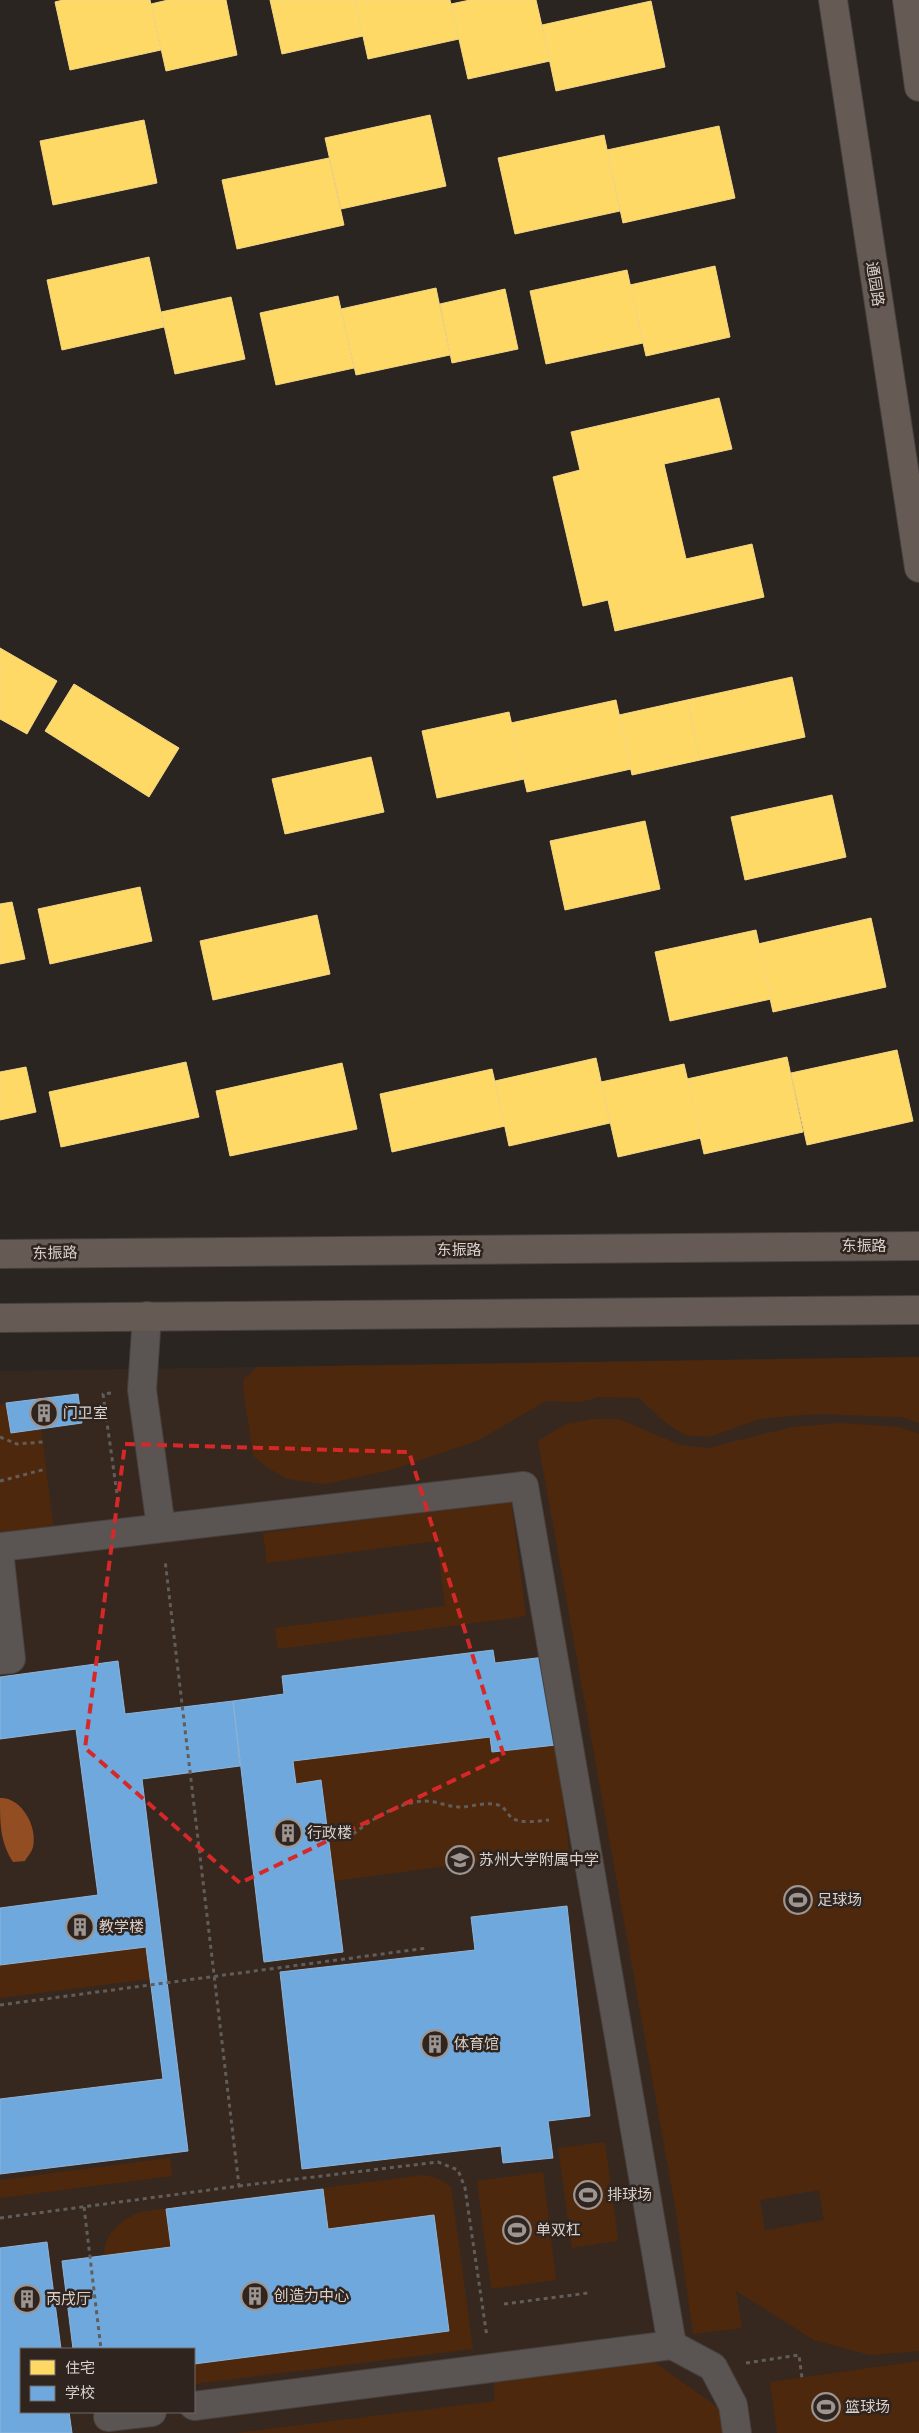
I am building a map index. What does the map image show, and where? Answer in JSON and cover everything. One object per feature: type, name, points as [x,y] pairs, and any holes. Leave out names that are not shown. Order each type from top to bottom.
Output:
[{"type":"main road","name":"通园路","points":[[833,0],[919,568]]},
{"type":"main road","points":[[908,0],[919,88]]},
{"type":"main road","name":"东振路","points":[[0,1254],[919,1246]]},
{"type":"main road","points":[[0,1318],[919,1310]]},
{"type":"lane","points":[[147,1316],[142,1390],[161,1528]]},
{"type":"lane","points":[[0,1547],[524,1486],[672,2345]]},
{"type":"lane","points":[[0,1560],[11,1658],[0,1660]]},
{"type":"lane","points":[[195,2406],[672,2345],[713,2367],[733,2405],[738,2433]]},
{"type":"lane","points":[[108,2417],[143,2413]]},
{"type":"path","points":[[0,1437],[17,1444],[43,1442]]},
{"type":"path","points":[[0,1481],[46,1469]]},
{"type":"path","points":[[161,1528],[239,2186]]},
{"type":"path","points":[[346,1839],[361,1827],[399,1807],[423,1801],[460,1807],[489,1804],[501,1806],[513,1819],[529,1821],[581,1818]]},
{"type":"path","points":[[0,2005],[427,1948]]},
{"type":"path","points":[[0,2218],[438,2162],[458,2170],[465,2188],[492,2368]]},
{"type":"path","points":[[84,2207],[101,2348]]},
{"type":"path","points":[[504,2304],[588,2293]]},
{"type":"path","points":[[713,2367],[799,2355],[802,2378]]},
{"type":"highlighted area","points":[[125,1444],[409,1452],[504,1756],[240,1883],[85,1748]]},
{"type":"shaded area","name":"苏州大学附属中学","points":[[919,1357],[919,2433],[0,2433],[0,1371]]},
{"type":"shaded area","points":[[919,1357],[919,1423],[901,1417],[814,1414],[760,1419],[709,1437],[685,1435],[666,1423],[639,1398],[598,1397],[582,1402],[546,1401],[479,1440],[391,1470],[325,1484],[287,1479],[268,1468],[253,1456],[243,1386],[244,1379],[257,1367]]},
{"type":"shaded area","points":[[6,1404],[11,1433],[41,1429],[54,1530],[0,1537],[0,1405]]},
{"type":"shaded area","points":[[595,1419],[619,1419],[680,1445],[708,1448],[792,1427],[841,1423],[900,1427],[919,1434],[919,2351],[870,2355],[814,2340],[736,2291],[742,2328],[693,2334],[675,2206],[538,1441],[566,1424]],"holes":[[[819,2190],[824,2220],[765,2230],[760,2200]]]},
{"type":"shaded area","points":[[511,1500],[526,1616],[278,1649],[275,1628],[445,1606],[437,1541],[267,1563],[263,1533]]},
{"type":"shaded area","points":[[490,1737],[492,1752],[556,1745],[569,1850],[334,1881],[322,1781],[296,1784],[293,1761]]},
{"type":"shaded area","points":[[0,1798],[8,1799],[15,1803],[27,1815],[31,1823],[34,1839],[33,1847],[25,1861],[13,1862],[5,1847],[1,1824]]},
{"type":"shaded area","points":[[146,1947],[150,1979],[0,1998],[0,1965]]},
{"type":"shaded area","name":"排球场","points":[[605,2142],[618,2241],[572,2248],[558,2148]]},
{"type":"shaded area","points":[[170,2158],[172,2176],[0,2198],[0,2180]]},
{"type":"shaded area","name":"单双杠","points":[[543,2172],[556,2280],[491,2289],[477,2181]]},
{"type":"shaded area","name":"创造力中心","points":[[423,2175],[439,2179],[451,2187],[473,2349],[195,2384],[195,2348],[116,2348],[104,2250],[112,2231],[127,2218],[140,2212]]},
{"type":"shaded area","points":[[644,2355],[726,2413],[730,2433],[236,2433],[495,2401],[493,2374]]},
{"type":"shaded area","name":"篮球场","points":[[919,2361],[919,2433],[777,2433],[770,2382]]},
{"type":"building: 住宅","points":[[63,0],[150,0],[161,50],[70,70],[55,2]]},
{"type":"building: 住宅","points":[[168,0],[226,0],[237,55],[166,71],[151,4]]},
{"type":"building: 住宅","points":[[270,0],[355,0],[363,36],[282,54]]},
{"type":"building: 住宅","points":[[355,0],[450,0],[459,39],[368,59]]},
{"type":"building: 住宅","points":[[470,0],[536,0],[550,61],[468,79],[451,4]]},
{"type":"building: 住宅","points":[[651,1],[665,67],[556,91],[542,25]]},
{"type":"building: 住宅","points":[[430,115],[446,186],[341,209],[325,138]]},
{"type":"building: 住宅","points":[[144,120],[157,183],[53,205],[40,141]]},
{"type":"building: 住宅","points":[[719,126],[735,198],[623,223],[607,150]]},
{"type":"building: 住宅","points":[[604,135],[620,211],[515,234],[498,158]]},
{"type":"building: 住宅","points":[[329,158],[344,225],[237,249],[222,180]]},
{"type":"building: 住宅","points":[[149,257],[164,327],[62,350],[47,280]]},
{"type":"building: 住宅","points":[[715,266],[730,337],[646,356],[630,285]]},
{"type":"building: 住宅","points":[[627,270],[643,343],[546,364],[530,291]]},
{"type":"building: 住宅","points":[[436,288],[450,355],[356,375],[341,309]]},
{"type":"building: 住宅","points":[[505,289],[518,349],[452,363],[440,304]]},
{"type":"building: 住宅","points":[[338,296],[354,368],[276,385],[260,313]]},
{"type":"building: 住宅","points":[[231,297],[245,359],[175,374],[161,312]]},
{"type":"building: 住宅","points":[[719,398],[732,449],[664,464],[686,559],[752,544],[764,597],[615,631],[608,600],[583,606],[553,477],[580,470],[571,432]]},
{"type":"building: 住宅","points":[[0,648],[57,681],[27,734],[0,719]]},
{"type":"building: 住宅","points":[[792,677],[805,737],[700,760],[687,700]]},
{"type":"building: 住宅","points":[[74,684],[179,748],[149,797],[45,731]]},
{"type":"building: 住宅","points":[[616,700],[631,769],[527,792],[511,723]]},
{"type":"building: 住宅","points":[[687,700],[700,760],[632,775],[619,715]]},
{"type":"building: 住宅","points":[[509,712],[524,779],[437,798],[422,731]]},
{"type":"building: 住宅","points":[[371,757],[384,812],[285,834],[272,779]]},
{"type":"building: 住宅","points":[[832,795],[846,857],[745,880],[731,817]]},
{"type":"building: 住宅","points":[[645,821],[660,889],[565,910],[550,841]]},
{"type":"building: 住宅","points":[[140,887],[152,941],[50,964],[38,909]]},
{"type":"building: 住宅","points":[[12,902],[25,959],[0,964],[0,904]]},
{"type":"building: 住宅","points":[[317,915],[330,974],[213,1000],[200,941]]},
{"type":"building: 住宅","points":[[871,918],[886,987],[773,1012],[758,944]]},
{"type":"building: 住宅","points":[[756,930],[771,999],[670,1021],[655,952]]},
{"type":"building: 住宅","points":[[897,1050],[913,1121],[807,1145],[791,1073]]},
{"type":"building: 住宅","points":[[787,1057],[803,1132],[704,1154],[687,1079]]},
{"type":"building: 住宅","points":[[596,1058],[610,1123],[509,1146],[495,1081]]},
{"type":"building: 住宅","points":[[186,1062],[199,1117],[61,1147],[49,1092]]},
{"type":"building: 住宅","points":[[342,1063],[357,1129],[230,1156],[216,1091]]},
{"type":"building: 住宅","points":[[684,1064],[701,1138],[618,1157],[601,1082]]},
{"type":"building: 住宅","points":[[26,1067],[36,1112],[0,1120],[0,1072]]},
{"type":"building: 住宅","points":[[492,1069],[505,1126],[392,1152],[380,1094]]},
{"type":"building: 学校","name":"门卫室","points":[[78,1394],[82,1423],[11,1433],[6,1403]]},
{"type":"building: 学校","name":"行政楼","points":[[493,1650],[495,1663],[545,1657],[556,1745],[492,1752],[490,1737],[293,1761],[296,1784],[321,1780],[343,1952],[264,1962],[233,1701],[284,1694],[282,1676]]},
{"type":"building: 学校","name":"教学楼","points":[[118,1661],[125,1714],[233,1701],[240,1766],[142,1779],[188,2151],[0,2174],[0,2099],[163,2079],[146,1947],[0,1965],[0,1908],[98,1895],[76,1729],[0,1739],[0,1677]]},
{"type":"building: 学校","name":"体育馆","points":[[567,1906],[590,2116],[548,2121],[553,2158],[503,2163],[501,2146],[302,2169],[280,1972],[475,1950],[471,1917]]},
{"type":"building: 学校","name":"创造力中心","points":[[323,2189],[328,2229],[434,2215],[449,2331],[195,2364],[195,2348],[73,2348],[62,2261],[171,2247],[166,2209]]},
{"type":"building: 学校","name":"丙戌厅","points":[[47,2242],[61,2348],[20,2348],[20,2413],[69,2413],[72,2433],[0,2433],[0,2248]]},
{"type":"place","name":"门卫室","points":[[44,1413]]},
{"type":"place","name":"行政楼","points":[[288,1833]]},
{"type":"place","name":"苏州大学附属中学","points":[[460,1860]]},
{"type":"place","name":"足球场","points":[[798,1900]]},
{"type":"place","name":"教学楼","points":[[80,1927]]},
{"type":"place","name":"体育馆","points":[[435,2044]]},
{"type":"place","name":"排球场","points":[[588,2195]]},
{"type":"place","name":"单双杠","points":[[517,2230]]},
{"type":"place","name":"创造力中心","points":[[255,2296]]},
{"type":"place","name":"丙戌厅","points":[[27,2299]]},
{"type":"place","name":"篮球场","points":[[826,2407]]}]
